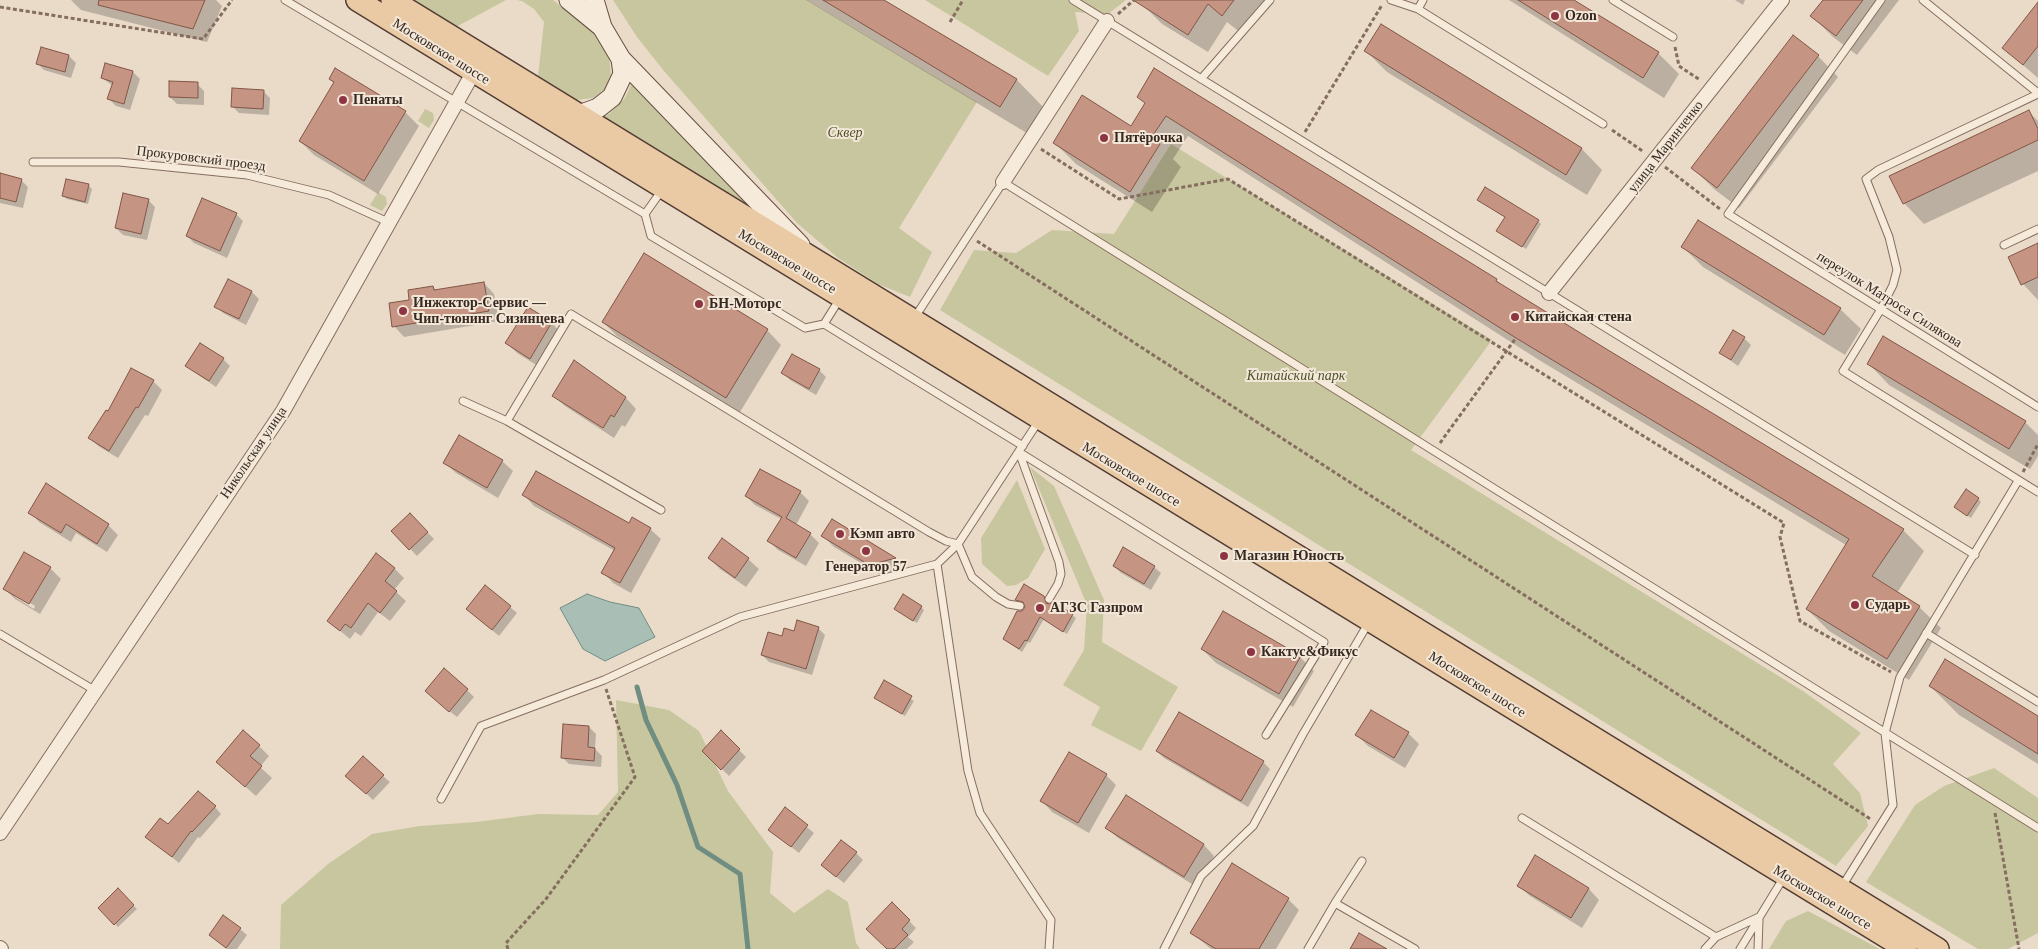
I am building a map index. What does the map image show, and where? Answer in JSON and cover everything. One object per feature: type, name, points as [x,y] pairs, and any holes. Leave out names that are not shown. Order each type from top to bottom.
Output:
[{"type":"main road","name":"Московское шоссе","points":[[357,0],[395,24],[478,64],[578,116],[809,255],[909,327],[1790,868]]},
{"type":"main road","name":"Московское шоссе","points":[[393,0],[554,122],[842,295],[909,327]]},
{"type":"main road","points":[[393,0],[395,24]]},
{"type":"main road","points":[[569,0],[602,27]]},
{"type":"main road","points":[[594,0],[602,27],[621,59],[809,255]]},
{"type":"main road","points":[[554,122],[578,116],[598,108],[612,97],[623,74],[621,59]]},
{"type":"main road","name":"Московское шоссе","points":[[1045,411],[1371,620],[1837,896],[1938,949]]},
{"type":"main road","name":"Московское шоссе","points":[[1837,896],[1906,949]]},
{"type":"street","name":"улица Маринченко","points":[[1549,294],[1782,0]]},
{"type":"street","points":[[1003,182],[1107,21]]},
{"type":"street","name":"Никольская улица","points":[[0,833],[94,690],[283,411],[478,64]]},
{"type":"lane","points":[[285,0],[645,214],[651,236],[805,328],[824,324],[1324,642],[1266,735]]},
{"type":"lane","points":[[1074,0],[1549,294],[1975,554]]},
{"type":"lane","points":[[1201,79],[1270,0]]},
{"type":"lane","points":[[1391,0],[1418,9],[1604,124]]},
{"type":"lane","points":[[1418,9],[1423,0]]},
{"type":"lane","points":[[1613,0],[1673,37]]},
{"type":"lane","name":"переулок Матроса Силякова","points":[[1881,0],[1728,214],[2038,408]]},
{"type":"lane","points":[[1924,0],[2038,94],[1878,170],[1866,179],[1889,237],[1897,270],[1893,285],[1881,309],[1843,371],[2038,492]]},
{"type":"lane","name":"Прокуровский проезд","points":[[33,162],[119,162],[247,175],[329,195],[388,222]]},
{"type":"lane","points":[[909,327],[1003,182],[2038,828]]},
{"type":"lane","points":[[645,214],[664,188]]},
{"type":"lane","points":[[2004,245],[2038,229]]},
{"type":"lane","points":[[824,324],[842,295]]},
{"type":"lane","points":[[507,421],[571,314],[929,532],[958,544],[972,577],[996,597],[1008,604],[1020,606]]},
{"type":"lane","points":[[463,401],[507,421],[661,510]]},
{"type":"lane","points":[[441,799],[481,726],[604,680],[740,617],[937,564],[958,544],[1045,411]]},
{"type":"lane","points":[[1021,449],[1059,562],[1061,574],[1050,599]]},
{"type":"lane","points":[[1837,896],[1893,806],[1885,733],[1900,677],[2018,480]]},
{"type":"lane","points":[[937,564],[970,779],[980,813],[1051,920],[1049,949]]},
{"type":"lane","points":[[1164,949],[1200,876],[1253,826],[1303,734],[1371,620]]},
{"type":"lane","points":[[1926,633],[2038,702]]},
{"type":"lane","points":[[0,634],[94,690]]},
{"type":"lane","points":[[1522,818],[1716,937]]},
{"type":"lane","points":[[1308,949],[1362,861]]},
{"type":"lane","points":[[1740,949],[1790,868]]},
{"type":"lane","points":[[1336,903],[1415,949]]},
{"type":"lane","points":[[1705,949],[1716,937],[1760,917]]},
{"type":"lane","points":[[1758,949],[1760,917]]},
{"type":"path","points":[[0,8],[203,39],[232,0]]},
{"type":"path","points":[[950,22],[963,0]]},
{"type":"path","points":[[1107,21],[1134,0]]},
{"type":"path","points":[[1300,139],[1385,0]]},
{"type":"path","points":[[1673,37],[1679,66],[1696,77]]},
{"type":"path","points":[[1029,141],[1119,199],[1228,179],[1784,523],[1780,537],[1800,620],[1900,677]]},
{"type":"path","points":[[968,236],[1880,826]]},
{"type":"path","points":[[1434,451],[1516,338]]},
{"type":"path","points":[[2018,480],[2038,444]]},
{"type":"path","points":[[508,949],[506,943],[546,899],[635,777],[604,680]]},
{"type":"path","points":[[1993,800],[2019,949]]},
{"type":"green space","points":[[416,0],[506,0],[456,27],[417,3]]},
{"type":"green space","points":[[516,0],[553,0],[596,34],[609,57],[611,74],[606,88],[593,98],[576,100],[538,76],[544,22],[534,9],[522,1]]},
{"type":"green space","name":"Сквер","points":[[613,0],[807,0],[977,102],[899,228],[932,252],[910,297],[878,284],[838,258],[797,223],[664,71],[637,37]]},
{"type":"green space","points":[[925,0],[1126,0],[1108,14],[1075,12],[1079,31],[1048,76]]},
{"type":"green space","points":[[632,83],[759,214],[597,118],[609,114],[625,98]]},
{"type":"green space","points":[[425,109],[433,113],[434,120],[429,128],[418,121]]},
{"type":"green space","name":"Китайский парк","points":[[1171,144],[1492,340],[1411,450],[1803,691],[1861,733],[1833,764],[1860,793],[1868,826],[1836,866],[940,310],[974,250],[1016,253],[1052,230],[1114,234]]},
{"type":"green space","points":[[378,192],[386,197],[387,204],[382,211],[370,205]]},
{"type":"green space","points":[[1030,467],[1054,486],[1104,600],[1102,642],[1178,687],[1141,751],[1091,725],[1100,707],[1063,685],[1084,650],[1087,605]]},
{"type":"green space","points":[[1017,480],[1045,549],[1028,578],[1016,585],[1007,586],[982,564],[981,538]]},
{"type":"green space","points":[[616,700],[669,710],[699,731],[728,791],[773,852],[770,893],[794,913],[828,889],[848,902],[856,943],[860,949],[280,949],[281,905],[328,864],[372,834],[420,826],[476,822],[538,814],[598,815],[618,792]]},
{"type":"green space","points":[[1994,768],[2038,798],[2038,933],[2008,949],[1978,949],[1866,882],[1915,805],[1944,786]]},
{"type":"green space","points":[[1808,911],[1880,949],[1769,949],[1786,921]]},
{"type":"shaded area","points":[[587,594],[610,602],[639,608],[655,637],[605,661],[583,649],[560,608]]},
{"type":"building","points":[[99,0],[205,0],[193,29],[98,5]]},
{"type":"building","points":[[823,0],[884,0],[1017,79],[1000,107]]},
{"type":"building","points":[[1133,0],[1234,0],[1222,16],[1208,4],[1188,35]]},
{"type":"building","points":[[1518,0],[1574,0],[1659,52],[1643,78]]},
{"type":"building","points":[[1823,0],[1863,0],[1836,36],[1810,16]]},
{"type":"building","points":[[2038,2],[2038,46],[2023,65],[2002,48]]},
{"type":"building","points":[[1381,24],[1582,148],[1566,175],[1364,51]]},
{"type":"building","points":[[1793,35],[1819,55],[1717,188],[1691,168]]},
{"type":"building","points":[[41,47],[69,55],[65,72],[36,64]]},
{"type":"building","points":[[105,63],[133,71],[124,104],[107,99],[113,82],[101,78]]},
{"type":"building","points":[[335,68],[406,111],[364,181],[299,141],[334,82],[329,79]]},
{"type":"building","name":"Китайская стена","points":[[1154,68],[1497,279],[1496,281],[1608,350],[1904,529],[1872,576],[1920,606],[1887,659],[1806,609],[1849,539],[1516,338],[1166,116],[1151,138],[1160,144],[1130,192],[1053,143],[1082,95],[1131,126],[1145,103],[1137,97]]},
{"type":"building","points":[[169,81],[198,82],[198,98],[169,97]]},
{"type":"building","points":[[232,88],[264,90],[263,109],[231,107]]},
{"type":"building","points":[[2029,110],[2038,129],[2038,140],[1903,204],[1889,176]]},
{"type":"building","points":[[0,173],[22,179],[16,202],[0,198]]},
{"type":"building","points":[[66,179],[89,184],[85,202],[62,196]]},
{"type":"building","points":[[1485,187],[1539,220],[1522,247],[1496,231],[1505,217],[1477,200]]},
{"type":"building","points":[[123,193],[149,199],[141,234],[115,228]]},
{"type":"building","points":[[202,198],[237,213],[220,251],[186,236]]},
{"type":"building","points":[[1698,220],[1841,308],[1824,335],[1681,247]]},
{"type":"building","points":[[2038,243],[2038,277],[2021,285],[2008,257]]},
{"type":"building","points":[[644,253],[768,329],[726,398],[602,322]]},
{"type":"building","points":[[228,279],[252,291],[239,319],[214,307]]},
{"type":"building","points":[[484,282],[489,311],[392,327],[389,303],[409,300],[408,290],[433,286],[434,290]]},
{"type":"building","points":[[528,307],[552,322],[530,359],[505,343]]},
{"type":"building","points":[[1733,330],[1745,337],[1731,360],[1719,353]]},
{"type":"building","points":[[1883,336],[2026,421],[2009,449],[1867,364]]},
{"type":"building","points":[[200,343],[224,358],[209,381],[185,366]]},
{"type":"building","points":[[792,354],[820,369],[809,389],[781,373]]},
{"type":"building","points":[[574,360],[626,397],[614,417],[611,415],[603,428],[552,396]]},
{"type":"building","points":[[131,368],[154,380],[109,451],[88,438],[106,410],[108,411]]},
{"type":"building","points":[[459,435],[503,460],[487,488],[443,463]]},
{"type":"building","points":[[760,469],[801,491],[786,518],[811,533],[796,558],[767,541],[782,517],[745,496]]},
{"type":"building","points":[[536,471],[629,523],[632,517],[651,528],[620,583],[601,573],[615,548],[522,495]]},
{"type":"building","points":[[46,483],[109,524],[97,544],[66,524],[61,533],[28,513]]},
{"type":"building","points":[[1966,489],[1979,498],[1967,516],[1954,507]]},
{"type":"building","points":[[410,513],[428,532],[409,550],[391,531]]},
{"type":"building","points":[[832,519],[896,558],[869,565],[821,536]]},
{"type":"building","points":[[722,538],[749,558],[735,578],[708,558]]},
{"type":"building","points":[[1123,547],[1155,566],[1144,584],[1113,566]]},
{"type":"building","points":[[24,552],[51,567],[29,604],[3,589]]},
{"type":"building","points":[[376,553],[395,568],[385,581],[397,591],[380,613],[368,603],[351,628],[345,624],[340,631],[327,621]]},
{"type":"building","points":[[1024,584],[1044,596],[1046,603],[1053,602],[1073,614],[1063,632],[1040,617],[1027,641],[1025,640],[1019,649],[1003,639],[1017,611],[1022,611],[1025,607],[1023,602],[1015,600]]},
{"type":"building","points":[[485,585],[511,606],[492,630],[466,609]]},
{"type":"building","points":[[903,594],[922,606],[913,621],[894,609]]},
{"type":"building","name":"Кактус&Фикус","points":[[1223,611],[1301,656],[1279,694],[1201,649]]},
{"type":"building","points":[[797,620],[819,627],[806,669],[761,655],[768,632],[782,636],[784,628],[794,631]]},
{"type":"building","points":[[1945,659],[2038,716],[2038,754],[1929,686]]},
{"type":"building","points":[[444,668],[468,689],[449,712],[425,691]]},
{"type":"building","points":[[884,680],[912,696],[902,714],[874,698]]},
{"type":"building","points":[[1371,710],[1409,732],[1394,758],[1355,735]]},
{"type":"building","points":[[1179,712],[1264,761],[1241,801],[1156,751]]},
{"type":"building","points":[[563,724],[589,726],[588,747],[595,748],[594,761],[561,758]]},
{"type":"building","points":[[243,730],[260,745],[250,756],[262,766],[245,787],[216,762]]},
{"type":"building","points":[[721,730],[740,749],[721,770],[702,751]]},
{"type":"building","points":[[1069,752],[1107,774],[1078,823],[1040,801]]},
{"type":"building","points":[[363,756],[384,775],[366,794],[345,776]]},
{"type":"building","points":[[198,791],[216,806],[191,831],[172,857],[145,837],[160,818],[168,824]]},
{"type":"building","points":[[1126,795],[1204,844],[1184,877],[1105,828]]},
{"type":"building","points":[[785,807],[808,825],[791,847],[768,830]]},
{"type":"building","points":[[841,840],[857,852],[836,877],[821,865]]},
{"type":"building","points":[[1535,855],[1589,888],[1571,918],[1517,886]]},
{"type":"building","points":[[1232,863],[1289,898],[1259,949],[1216,949],[1190,933]]},
{"type":"building","points":[[118,888],[134,905],[114,925],[98,908]]},
{"type":"building","points":[[892,902],[910,920],[902,929],[908,935],[894,949],[887,949],[866,929]]},
{"type":"building","points":[[223,915],[241,928],[226,948],[209,935]]},
{"type":"building","points":[[1359,933],[1387,949],[1350,949]]},
{"type":"waterway","points":[[637,687],[646,720],[677,785],[698,847],[740,874],[748,949]]},
{"type":"place","name":"Ozon","points":[[1555,16]]},
{"type":"place","name":"Пенаты","points":[[343,100]]},
{"type":"place","name":"Пятёрочка","points":[[1104,138]]},
{"type":"place","name":"БН-Моторс","points":[[699,304]]},
{"type":"place","name":"Инжектор-Сервис — Чип-тюнинг Сизинцева","points":[[403,311]]},
{"type":"place","name":"Китайская стена","points":[[1515,317]]},
{"type":"place","name":"Кэмп авто","points":[[840,534]]},
{"type":"place","name":"Генератор 57","points":[[866,551]]},
{"type":"place","name":"Магазин Юность","points":[[1224,556]]},
{"type":"place","name":"Сударь","points":[[1855,605]]},
{"type":"place","name":"АГЗС Газпром","points":[[1040,608]]},
{"type":"place","name":"Кактус&Фикус","points":[[1251,652]]}]
